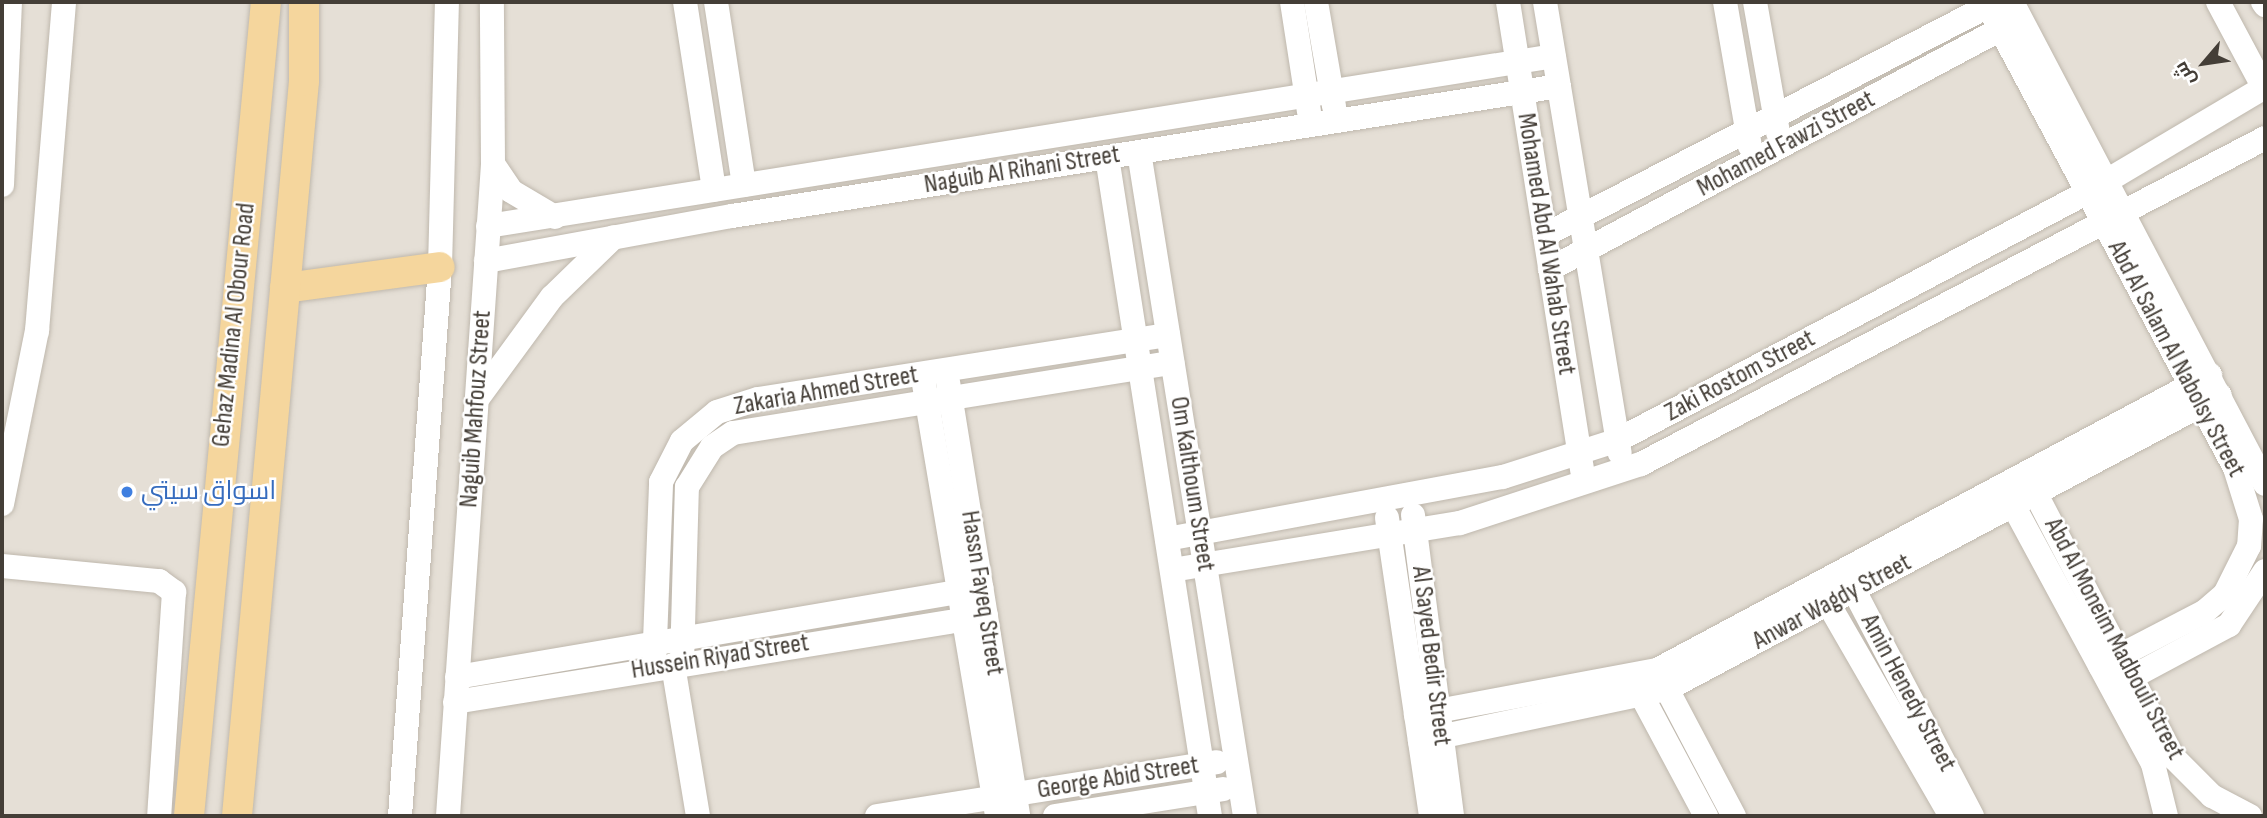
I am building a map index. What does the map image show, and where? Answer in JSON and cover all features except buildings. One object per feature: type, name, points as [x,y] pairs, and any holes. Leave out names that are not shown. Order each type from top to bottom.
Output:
[{"type":"main road","name":"Gehaz Madina Al Obour Road","points":[[189,816],[230,348],[266,2]]},
{"type":"main road","name":"Gehaz Madina Al Obour Road","points":[[237,816],[276,352],[285,288],[304,81],[304,2]]},
{"type":"main road","points":[[285,288],[440,267]]},
{"type":"main road","points":[[230,348],[276,352]]},
{"type":"street","points":[[2,185],[10,2]]},
{"type":"street","points":[[3,498],[54,184],[64,2]]},
{"type":"street","name":"Naguib Mahfouz Street","points":[[400,816],[440,267],[447,2]]},
{"type":"street","name":"Naguib Mahfouz Street","points":[[448,816],[493,164],[492,2]]},
{"type":"street","points":[[685,2],[714,190]]},
{"type":"street","points":[[717,2],[744,185]]},
{"type":"street","points":[[1292,2],[1311,125]]},
{"type":"street","points":[[1316,2],[1337,121]]},
{"type":"street","name":"Mohamed Abd Al Wahab Street","points":[[1508,2],[1584,485]]},
{"type":"street","name":"Mohamed Abd Al Wahab Street","points":[[1545,2],[1623,471]]},
{"type":"street","points":[[1725,2],[1753,162]]},
{"type":"street","points":[[1755,2],[1780,147]]},
{"type":"street","points":[[2218,2],[2265,88]]},
{"type":"street","name":"Mohamed Fawzi Street","points":[[1545,235],[1775,117],[2001,10]]},
{"type":"street","name":"Mohamed Fawzi Street","points":[[1550,269],[1780,147],[2001,10]]},
{"type":"street","name":"Abd Al Salam Al Nabolsy Street","points":[[2001,10],[2206,390],[2265,484]]},
{"type":"street","name":"Naguib Al Rihani Street","points":[[488,226],[1554,56]]},
{"type":"street","name":"Naguib Al Rihani Street","points":[[486,261],[881,192],[1559,86]]},
{"type":"street","name":"Zaki Rostom Street","points":[[1167,539],[1410,495],[1579,456],[1618,440],[2097,186],[2265,88]]},
{"type":"street","name":"Zaki Rostom Street","points":[[1172,570],[1415,530],[1584,485],[1623,471],[2265,138]]},
{"type":"street","name":"Om Kalthoum Street","points":[[1139,152],[1244,816]]},
{"type":"street","name":"Om Kalthoum Street","points":[[1107,157],[1208,804]]},
{"type":"street","points":[[493,164],[511,191],[556,217]]},
{"type":"street","points":[[878,164],[881,192]]},
{"type":"street","points":[[476,401],[524,330],[614,237]]},
{"type":"street","name":"Zakaria Ahmed Street","points":[[670,665],[655,642],[658,493],[670,461],[698,425],[739,403],[1168,335]]},
{"type":"street","name":"Zakaria Ahmed Street","points":[[670,665],[682,637],[683,511],[697,465],[712,447],[755,425],[1172,363]]},
{"type":"street","name":"Hassn Fayeq Street","points":[[934,371],[1006,806]]},
{"type":"street","name":"Abd Al Salam Al Nabolsy Street","points":[[2110,661],[2204,612],[2225,594],[2249,546],[2246,493],[2206,390]]},
{"type":"street","name":"Anwar Wagdy Street","points":[[1431,739],[1638,689],[1662,679],[2206,390]]},
{"type":"street","name":"Abd Al Moneim Madbouli Street","points":[[2030,484],[2110,661]]},
{"type":"street","name":"Al Sayed Bedir Street","points":[[1410,495],[1415,530],[1427,713]]},
{"type":"street","name":"Abd Al Moneim Madbouli Street","points":[[2008,495],[2122,683],[2191,778],[2250,816]]},
{"type":"street","name":"Al Sayed Bedir Street","points":[[1384,500],[1431,739],[1452,816]]},
{"type":"street","points":[[2,566],[159,581],[174,592],[159,816]]},
{"type":"street","points":[[2122,683],[2229,625],[2265,571]]},
{"type":"street","name":"Amin Henedy Street","points":[[1849,580],[1972,816]]},
{"type":"street","name":"Hussein Riyad Street","points":[[457,677],[970,590]]},
{"type":"street","name":"Amin Henedy Street","points":[[1823,594],[1951,816]]},
{"type":"street","name":"Hussein Riyad Street","points":[[455,702],[975,617]]},
{"type":"street","points":[[670,665],[698,816]]},
{"type":"street","points":[[1662,679],[1734,816]]},
{"type":"street","name":"Abd Al Moneim Madbouli Street","points":[[2122,683],[2153,764],[2166,816]]},
{"type":"street","points":[[1638,689],[1706,816]]},
{"type":"street","name":"Anwar Wagdy Street","points":[[1427,713],[1638,689]]},
{"type":"street","name":"Al Sayed Bedir Street","points":[[1431,739],[1431,816]]},
{"type":"street","name":"George Abid Street","points":[[877,816],[1006,806],[1236,760]]},
{"type":"street","name":"George Abid Street","points":[[1055,816],[1208,804],[1240,786]]},
{"type":"shaded area","points":[[2,2],[2265,2],[2265,816],[2,816]]},
{"type":"place","name":"اسواق سيتي","points":[[127,492]]}]
